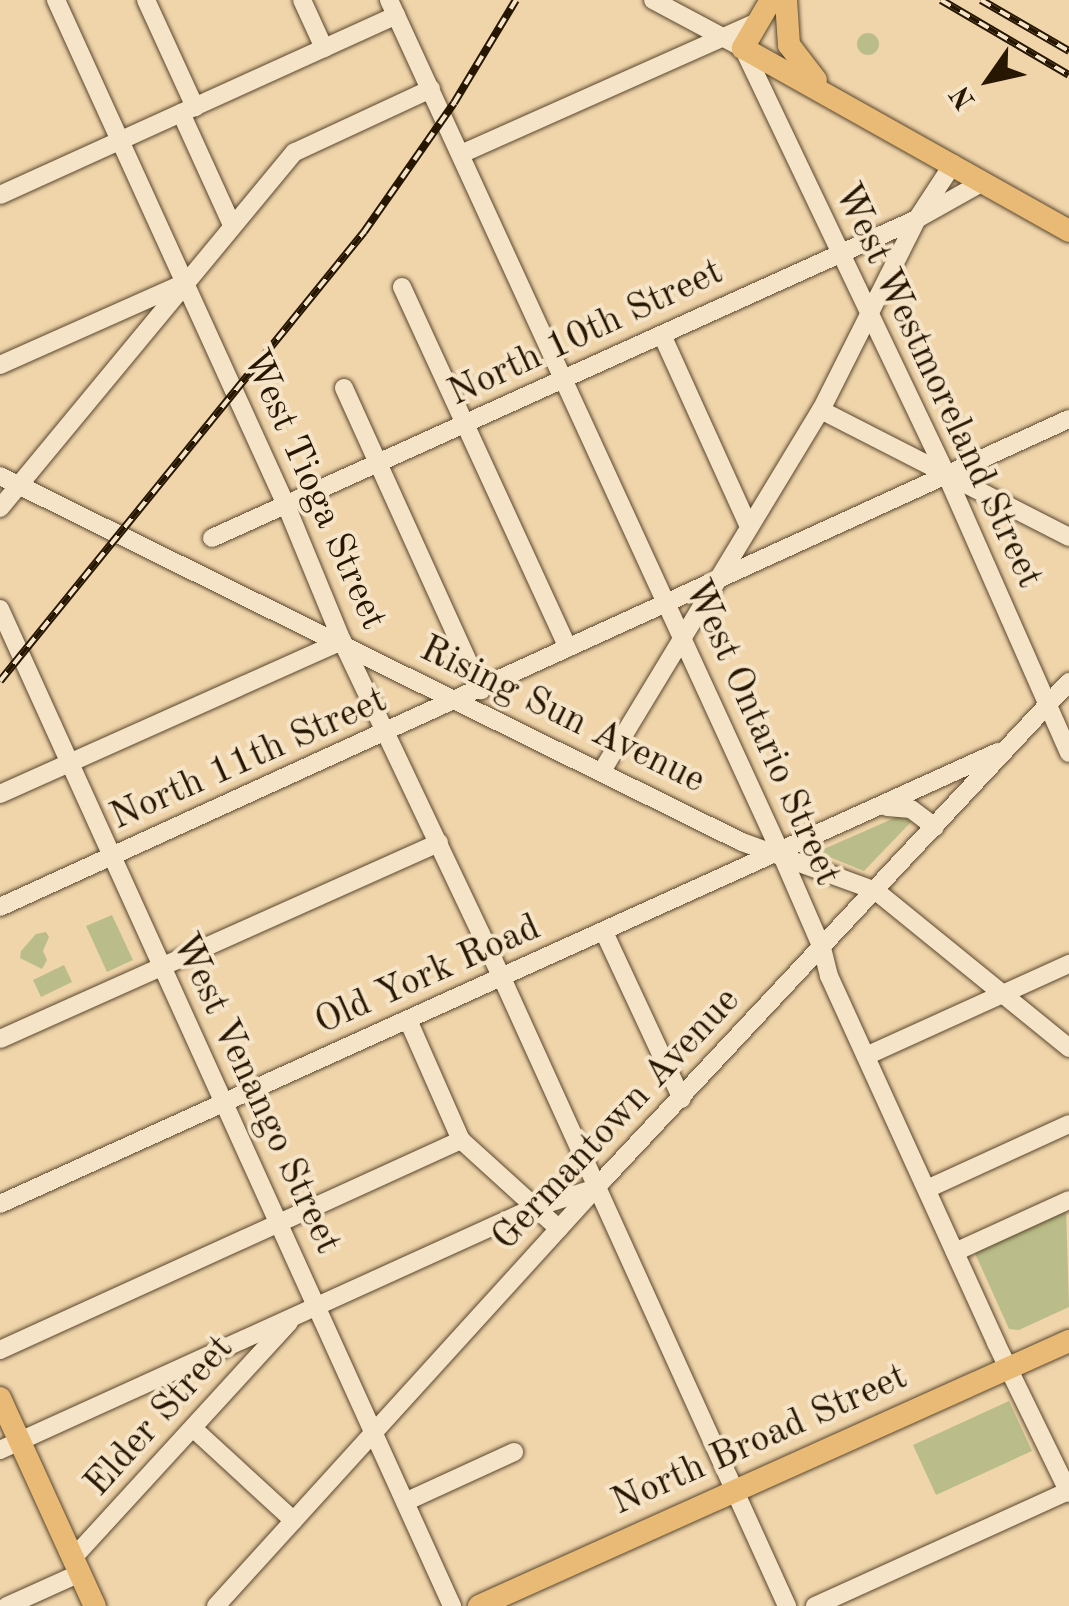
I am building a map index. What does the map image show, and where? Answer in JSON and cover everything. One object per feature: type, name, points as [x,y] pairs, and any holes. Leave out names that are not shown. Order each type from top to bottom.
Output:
[{"type":"main road","points":[[771,0],[743,48],[1069,231]]},
{"type":"main road","points":[[786,0],[789,45],[834,96]]},
{"type":"main road","name":"North Broad Street","points":[[479,1606],[1069,1341]]},
{"type":"main road","points":[[0,1398],[10,1446],[94,1606]]},
{"type":"street","name":"West Tioga Street","points":[[56,0],[286,505],[342,642],[502,978],[786,1606]]},
{"type":"street","points":[[146,0],[232,226]]},
{"type":"street","points":[[302,0],[324,48]]},
{"type":"street","points":[[653,0],[743,48]]},
{"type":"street","points":[[0,195],[324,48],[393,8]]},
{"type":"street","name":"West Ontario Street","points":[[393,8],[780,852],[822,948],[829,976],[954,1252],[1068,1492]]},
{"type":"street","points":[[461,154],[758,22]]},
{"type":"street","name":"West Westmoreland Street","points":[[743,48],[946,474],[1069,753]]},
{"type":"street","points":[[0,508],[295,152],[432,90]]},
{"type":"street","points":[[602,771],[821,410],[917,218],[952,164]]},
{"type":"street","name":"North 10th Street","points":[[212,538],[917,218],[983,182]]},
{"type":"street","points":[[0,365],[186,282]]},
{"type":"street","points":[[402,287],[568,648]]},
{"type":"street","points":[[662,334],[749,527]]},
{"type":"street","points":[[344,388],[480,690]]},
{"type":"street","points":[[821,410],[1069,537]]},
{"type":"street","name":"North 11th Street","points":[[0,907],[1069,419]]},
{"type":"street","name":"Rising Sun Avenue","points":[[0,476],[742,842],[780,852],[876,891],[1069,1048]]},
{"type":"street","name":"West Venango Street","points":[[0,609],[452,1606]]},
{"type":"street","points":[[0,794],[342,642]]},
{"type":"street","name":"Germantown Avenue","points":[[216,1606],[596,1188],[1069,682]]},
{"type":"street","name":"Old York Road","points":[[0,1204],[882,807],[1012,744]]},
{"type":"street","points":[[882,807],[911,808],[935,827]]},
{"type":"street","points":[[0,1039],[439,843]]},
{"type":"street","points":[[604,932],[682,1099]]},
{"type":"street","points":[[866,1056],[1069,964]]},
{"type":"street","points":[[408,1020],[460,1140],[559,1229]]},
{"type":"street","points":[[927,1189],[1069,1124]]},
{"type":"street","points":[[0,1350],[277,1220],[460,1140]]},
{"type":"street","points":[[10,1446],[533,1208],[596,1188]]},
{"type":"street","points":[[954,1252],[1069,1200]]},
{"type":"street","name":"Elder Street","points":[[76,1566],[293,1318]]},
{"type":"street","points":[[195,1430],[294,1521]]},
{"type":"street","points":[[405,1502],[514,1452]]},
{"type":"street","points":[[815,1606],[1068,1492]]},
{"type":"street","points":[[7,1606],[76,1566]]},
{"type":"green space","points":[[868,33],[876,36],[876,52],[868,55],[860,52],[857,44],[860,36]]},
{"type":"green space","points":[[899,816],[912,821],[864,871],[817,852]]},
{"type":"green space","points":[[112,915],[133,960],[107,972],[86,926]]},
{"type":"green space","points":[[46,932],[49,937],[43,951],[47,960],[42,969],[20,958],[21,951],[36,934]]},
{"type":"green space","points":[[64,965],[72,982],[41,997],[33,980]]},
{"type":"green space","points":[[1066,1207],[1069,1307],[1019,1330],[1009,1329],[973,1249]]},
{"type":"green space","points":[[1009,1401],[1032,1451],[936,1495],[913,1445]]},
{"type":"railway","points":[[0,681],[364,232],[454,103],[516,0]]},
{"type":"railway","points":[[941,0],[1069,75]]},
{"type":"railway","points":[[981,0],[1069,51]]}]
